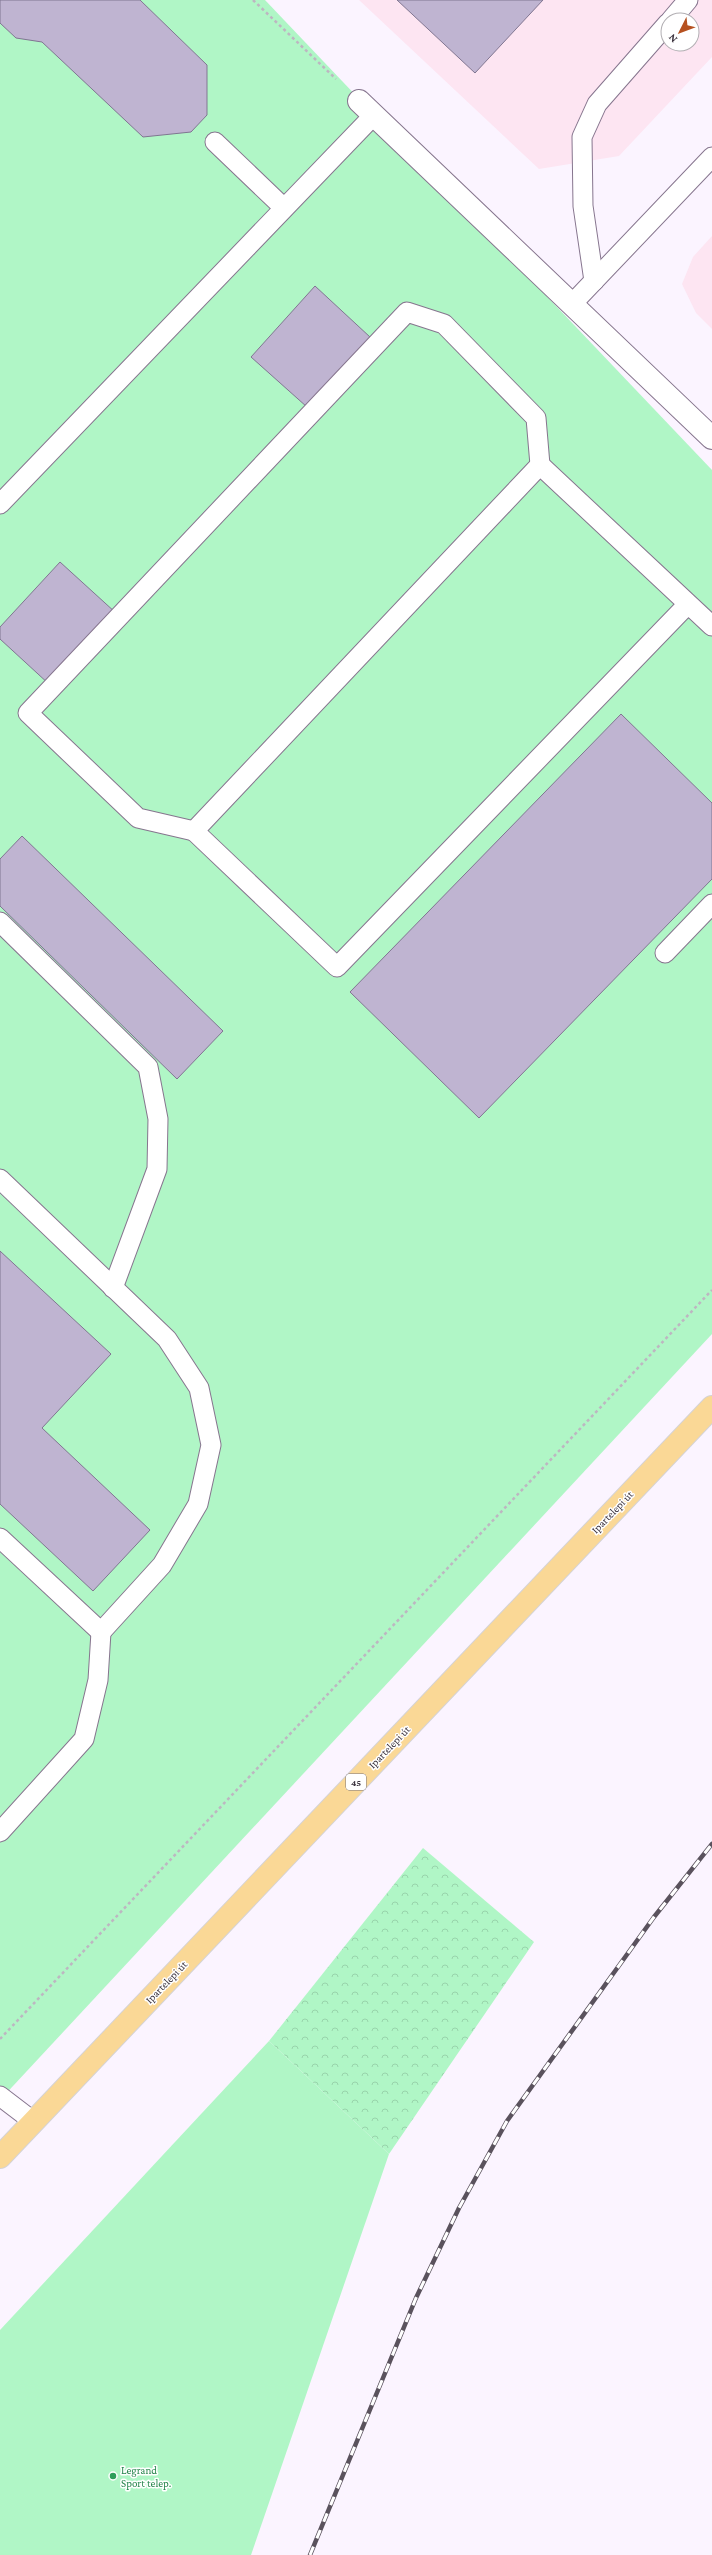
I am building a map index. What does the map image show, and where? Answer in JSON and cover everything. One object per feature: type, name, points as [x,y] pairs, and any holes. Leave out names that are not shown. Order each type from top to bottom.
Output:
[{"type":"main road","name":"Ipartelepi út","points":[[0,2157],[712,1407]]},
{"type":"street","points":[[366,108],[712,438]]},
{"type":"lane","points":[[677,12],[688,0]]},
{"type":"lane","points":[[594,281],[583,206],[582,137],[597,104],[660,32]]},
{"type":"lane","points":[[0,504],[284,208],[366,108]]},
{"type":"lane","points":[[215,142],[284,208]]},
{"type":"lane","points":[[572,304],[712,157]]},
{"type":"lane","points":[[688,604],[337,967],[194,831],[138,818],[28,713],[407,312],[444,324],[536,418],[540,465],[712,626]]},
{"type":"lane","points":[[194,831],[540,465]]},
{"type":"lane","points":[[666,953],[712,904]]},
{"type":"lane","points":[[0,922],[148,1067],[158,1119],[157,1168],[113,1288]]},
{"type":"lane","points":[[0,1179],[167,1339],[199,1388],[211,1445],[198,1504],[162,1565],[101,1632],[98,1680],[84,1739],[0,1832]]},
{"type":"lane","points":[[0,1538],[101,1632]]},
{"type":"lane","points":[[0,2096],[34,2122]]},
{"type":"path","points":[[253,0],[366,108]]},
{"type":"path","points":[[0,2039],[712,1290]]},
{"type":"shaded area","points":[[359,0],[712,0],[712,57],[619,156],[539,169]]},
{"type":"shaded area","points":[[712,236],[712,329],[696,313],[682,284],[693,257]]},
{"type":"green space","points":[[0,0],[265,0],[712,470],[712,1334],[0,2100]]},
{"type":"green space","points":[[423,1848],[534,1942],[389,2154],[269,2041]]},
{"type":"green space","points":[[269,2041],[389,2154],[251,2555],[0,2555],[0,2330]]},
{"type":"building","points":[[0,0],[140,0],[207,65],[207,115],[191,132],[143,137],[42,42],[16,38],[0,23]]},
{"type":"building","points":[[397,0],[543,0],[475,73]]},
{"type":"building","points":[[315,286],[370,337],[307,407],[251,357]]},
{"type":"building","points":[[60,562],[116,613],[50,685],[0,639],[0,627]]},
{"type":"building","points":[[621,714],[712,803],[712,879],[479,1118],[350,992]]},
{"type":"building","points":[[22,836],[223,1031],[177,1079],[0,906],[0,859]]},
{"type":"building","points":[[0,1251],[111,1354],[42,1428],[150,1530],[93,1591],[0,1504]]},
{"type":"railway","points":[[310,2555],[416,2298],[459,2208],[507,2121],[654,1917],[712,1844]]},
{"type":"place","name":"Legrand Sport telep.","points":[[113,2476]]}]
